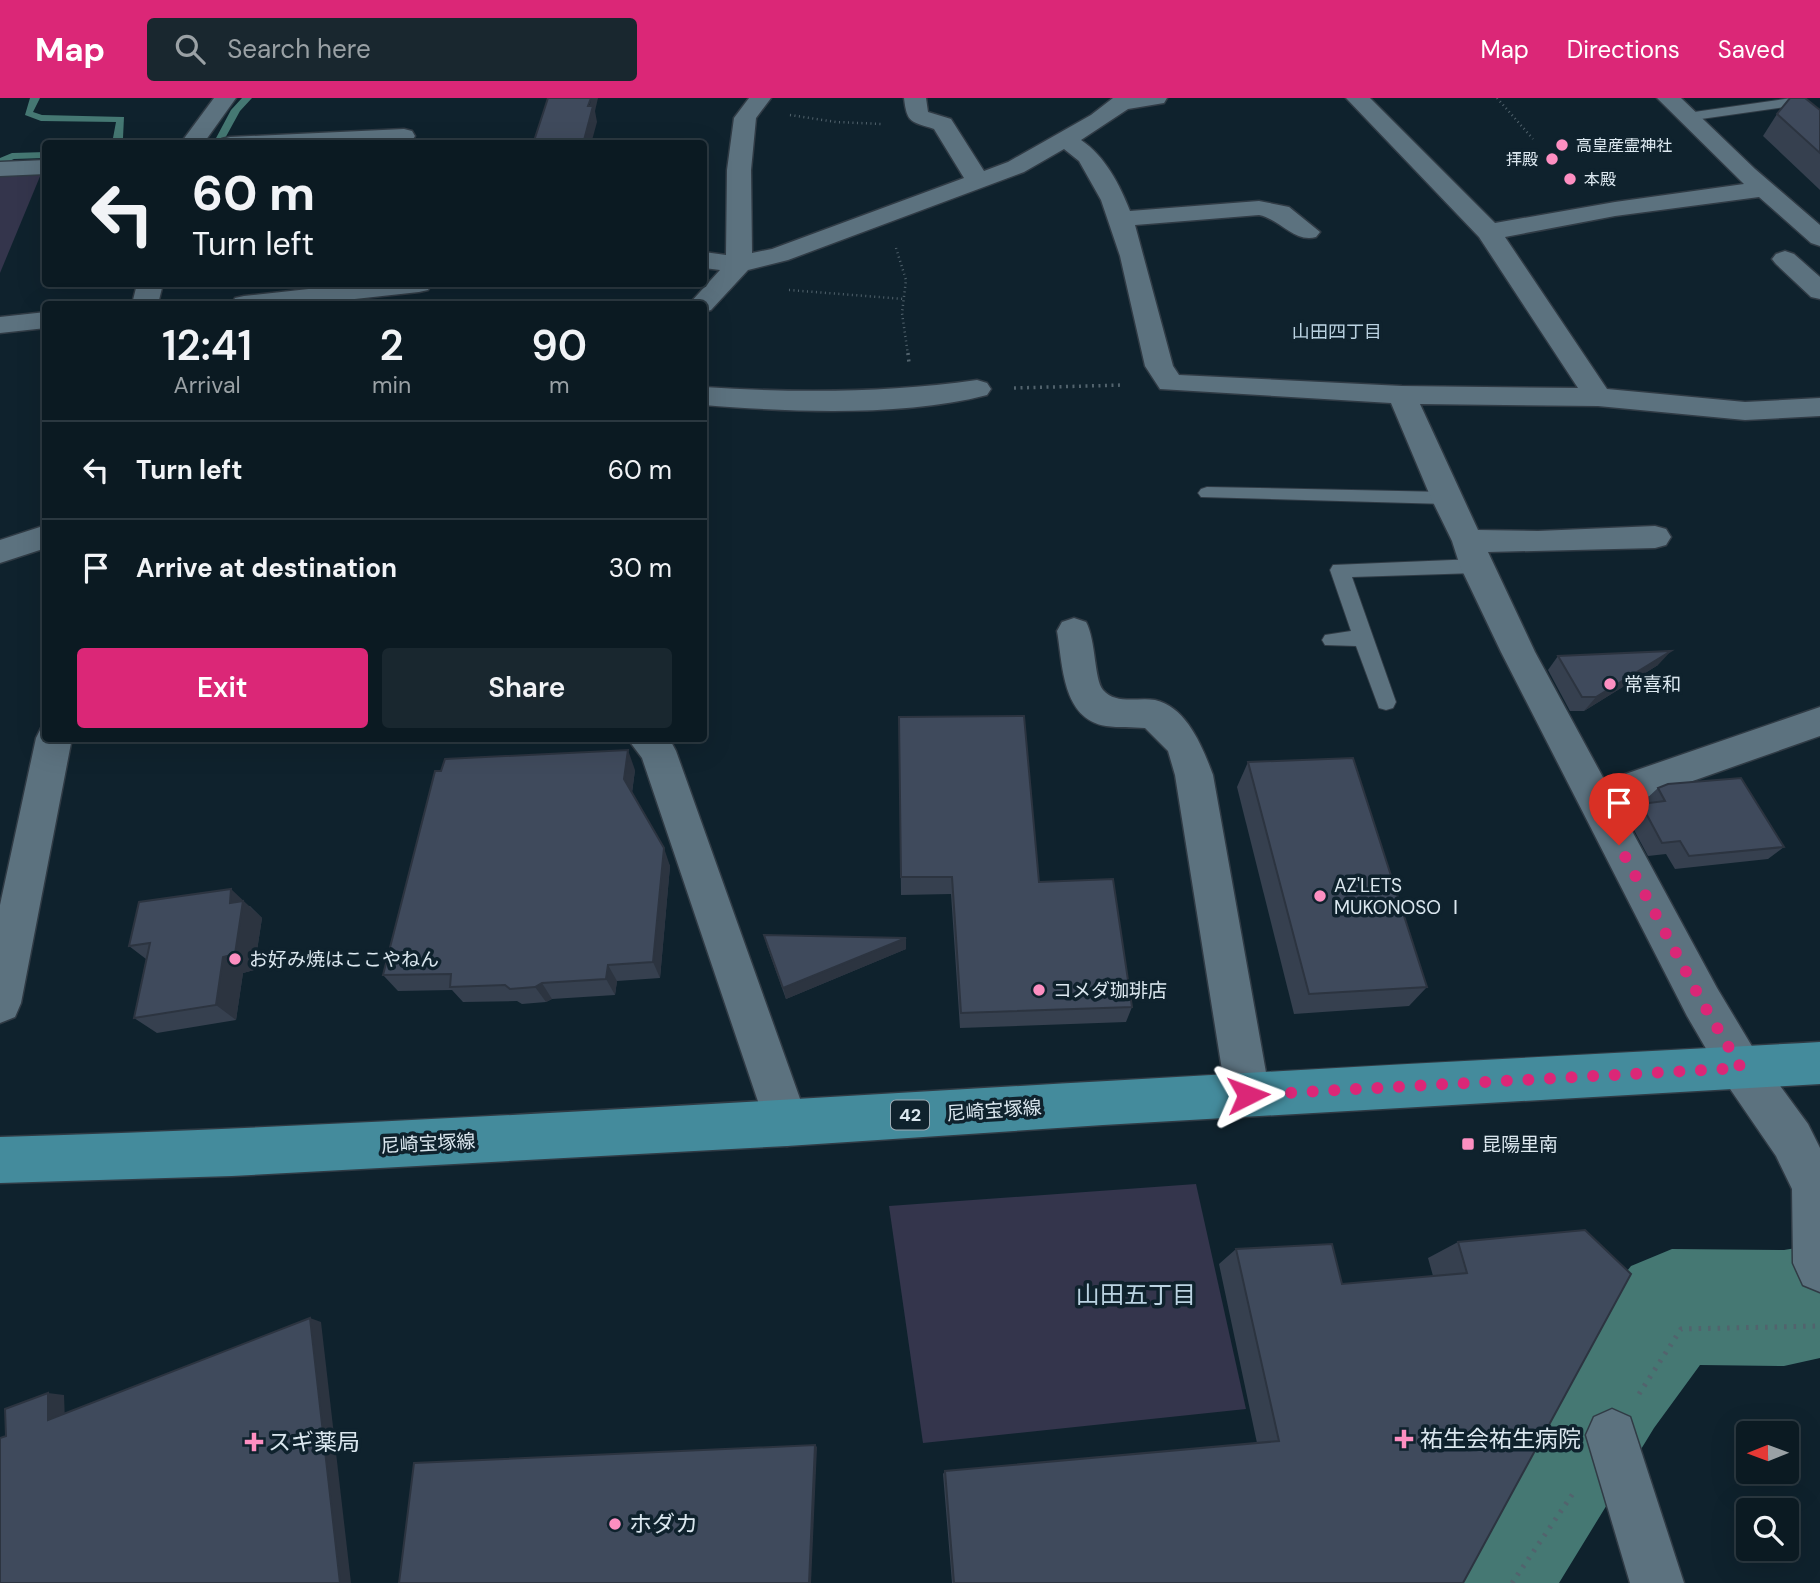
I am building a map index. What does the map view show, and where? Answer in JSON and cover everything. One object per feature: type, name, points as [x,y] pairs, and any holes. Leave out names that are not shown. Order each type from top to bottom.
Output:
[{"type":"main road","name":"尼崎宝塚線","points":[[0,1160],[232,1153],[787,1124],[1820,1063]]},
{"type":"street","points":[[194,140],[225,98]]},
{"type":"street","points":[[915,98],[917,116],[943,124],[978,181]]},
{"type":"street","points":[[707,260],[739,264],[779,255],[1016,167],[1099,120],[1121,103],[1137,98],[1156,98]]},
{"type":"street","points":[[1357,98],[1489,232],[1598,397]]},
{"type":"street","points":[[1668,98],[1763,189],[1820,238]]},
{"type":"street","points":[[705,301],[739,264],[739,170],[745,118],[755,104]]},
{"type":"street","points":[[317,140],[404,136]]},
{"type":"street","points":[[1065,139],[1086,155],[1108,187],[1122,219],[1159,366],[1170,383],[1402,395],[1598,397],[1745,411],[1820,407]]},
{"type":"street","points":[[0,169],[42,167]]},
{"type":"street","points":[[1489,232],[1615,209],[1763,189]]},
{"type":"street","points":[[1122,219],[1259,208],[1280,212],[1307,232]]},
{"type":"street","points":[[270,301],[393,287]]},
{"type":"street","points":[[0,325],[42,320]]},
{"type":"street","points":[[1402,395],[1472,554],[1595,800],[1702,1002],[1741,1068],[1792,1140],[1815,1186],[1817,1263],[1820,1268]]},
{"type":"street","points":[[707,396],[876,405],[914,398],[973,396]]},
{"type":"street","points":[[0,552],[42,537]]},
{"type":"street","points":[[1472,554],[1538,542],[1655,537]]},
{"type":"street","points":[[1074,631],[1085,695],[1105,712],[1154,714],[1184,744],[1194,775],[1248,1095]]},
{"type":"street","points":[[1595,800],[1820,721]]},
{"type":"street","points":[[0,1003],[53,742]]},
{"type":"street","points":[[649,742],[658,751],[787,1124]]},
{"type":"street","points":[[1612,1435],[1657,1583]]},
{"type":"lane","points":[[1687,117],[1799,101]]},
{"type":"lane","points":[[1207,492],[1446,499]]},
{"type":"lane","points":[[1386,702],[1363,638],[1331,570],[1472,554]]},
{"type":"lane","points":[[1332,640],[1363,638]]},
{"type":"path","points":[[1497,98],[1533,139]]},
{"type":"path","points":[[755,104],[850,123],[943,124]]},
{"type":"path","points":[[868,222],[897,250],[906,280],[902,313],[914,398]]},
{"type":"path","points":[[722,285],[904,299]]},
{"type":"path","points":[[973,396],[1170,383]]},
{"type":"shaded area","points":[[41,174],[0,273],[0,175]]},
{"type":"shaded area","points":[[1196,1184],[1246,1409],[923,1443],[889,1206]]},
{"type":"building","points":[[548,98],[591,98],[588,106],[593,106],[584,140],[534,140]]},
{"type":"building","points":[[1790,98],[1805,98],[1820,110],[1820,153],[1777,114]]},
{"type":"building","points":[[1671,651],[1596,697],[1582,697],[1558,656]]},
{"type":"building","points":[[1024,716],[1039,882],[1113,879],[1132,1007],[961,1013],[952,877],[901,877],[899,717]]},
{"type":"building","points":[[628,750],[624,779],[664,848],[653,962],[608,965],[606,979],[542,983],[535,987],[510,989],[505,985],[450,987],[451,974],[383,975],[435,771],[441,771],[445,759]]},
{"type":"building","name":"AZ'LETS MUKONOSO Ⅰ","points":[[1353,758],[1427,987],[1309,994],[1248,762]]},
{"type":"building","points":[[1741,778],[1784,847],[1689,856],[1680,841],[1662,843],[1641,804],[1665,801],[1658,788],[1668,784]]},
{"type":"building","points":[[231,889],[230,903],[243,901],[235,954],[223,957],[216,1005],[134,1018],[150,943],[129,946],[139,902]]},
{"type":"building","points":[[764,935],[906,938],[783,988]]},
{"type":"building","points":[[1585,1230],[1631,1274],[1463,1583],[954,1583],[945,1471],[1279,1441],[1236,1249],[1332,1244],[1342,1284],[1467,1273],[1458,1242]]},
{"type":"building","name":"スギ薬局","points":[[310,1318],[340,1583],[0,1583],[0,1438],[6,1436],[5,1409],[48,1393],[48,1420]]},
{"type":"building","name":"ホダカ","points":[[815,1445],[809,1583],[399,1583],[414,1463]]},
{"type":"waterway","points":[[35,98],[28,113],[41,118],[121,119],[117,140]]},
{"type":"waterway","points":[[220,140],[236,110],[247,98]]},
{"type":"waterway","points":[[0,162],[12,156],[42,155]]},
{"type":"waterway","points":[[1485,1583],[1612,1386],[1672,1307],[1784,1308],[1820,1301]]},
{"type":"place","name":"高皇産霊神社","points":[[1562,145]]},
{"type":"place","name":"拝殿","points":[[1552,159]]},
{"type":"place","name":"本殿","points":[[1570,179]]},
{"type":"place","name":"常喜和","points":[[1610,684]]},
{"type":"place","name":"AZ'LETS MUKONOSO Ⅰ","points":[[1320,896]]},
{"type":"place","name":"お好み焼はここやねん","points":[[235,959]]},
{"type":"place","name":"コメダ珈琲店","points":[[1039,990]]},
{"type":"place","name":"昆陽里南","points":[[1468,1144]]},
{"type":"place","name":"祐生会祐生病院","points":[[1404,1439]]},
{"type":"place","name":"スギ薬局","points":[[254,1442]]},
{"type":"place","name":"ホダカ","points":[[615,1524]]},
{"type":"district","name":"山田四丁目","points":[[1337,332]]},
{"type":"district","name":"山田五丁目","points":[[1136,1295]]},
{"type":"route","points":[[1248,1095],[1741,1068],[1702,1002],[1619,845]]}]
